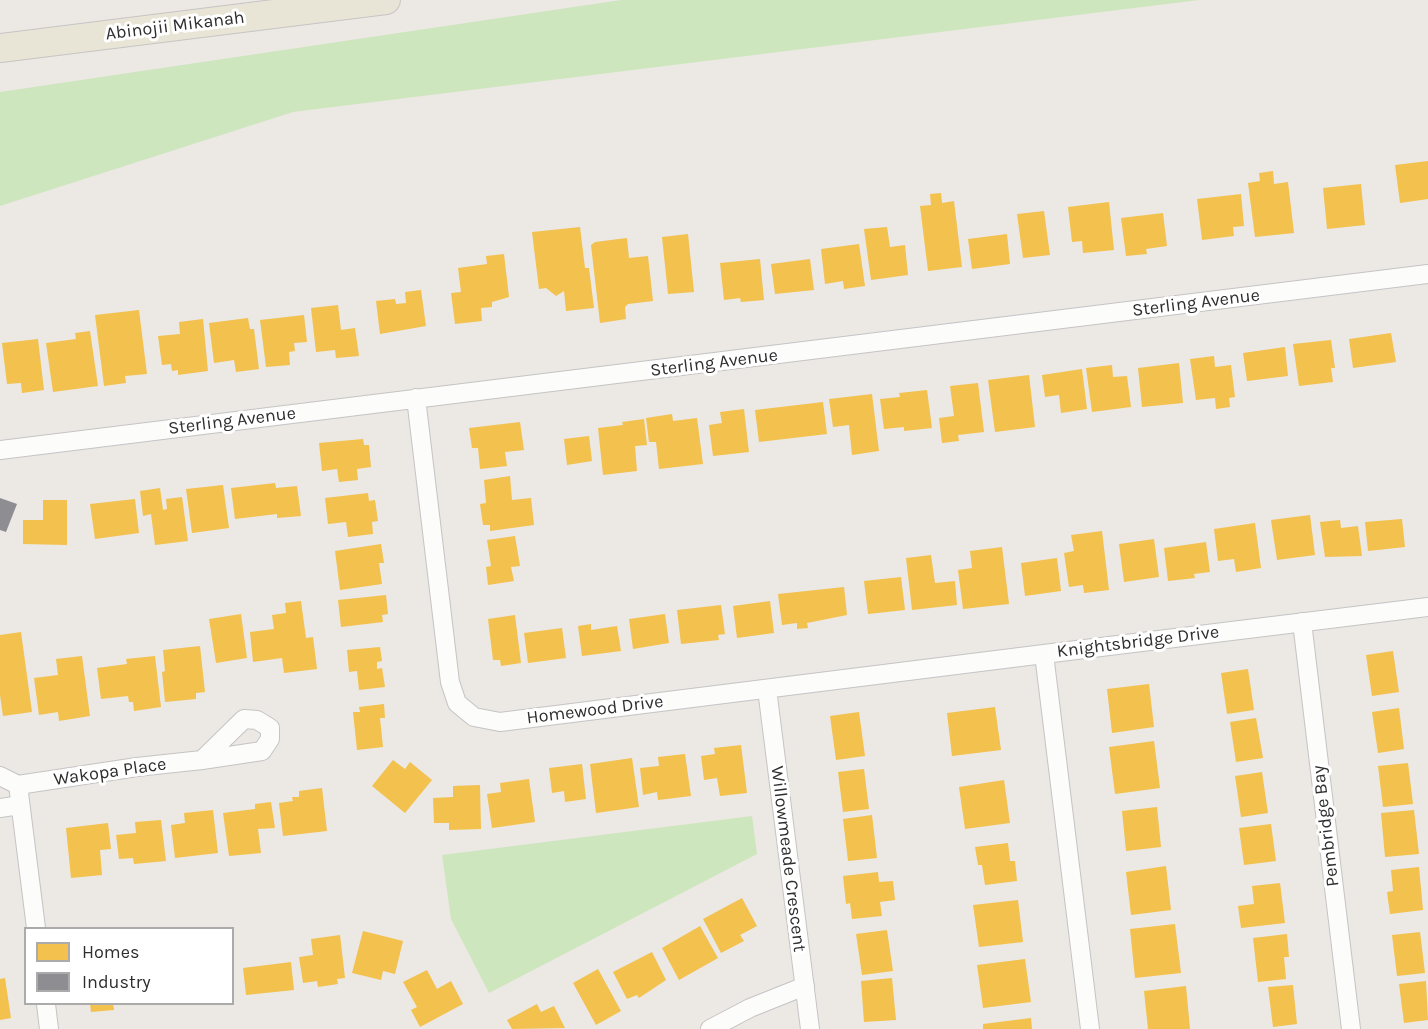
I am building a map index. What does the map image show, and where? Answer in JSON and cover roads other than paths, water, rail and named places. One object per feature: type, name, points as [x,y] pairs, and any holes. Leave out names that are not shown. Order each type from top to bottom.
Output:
[{"type":"main road","name":"Abinojii Mikanah","points":[[0,48],[386,0]]},
{"type":"street","name":"Sterling Avenue","points":[[0,450],[1428,274]]},
{"type":"street","name":"Homewood Drive","points":[[416,398],[452,693],[464,711],[486,722],[1044,654]]},
{"type":"street","name":"Knightsbridge Drive","points":[[1090,1029],[1044,654],[1428,607]]},
{"type":"street","name":"Pembridge Bay","points":[[1302,622],[1351,1029]]},
{"type":"street","name":"Willowmeade Crescent","points":[[767,689],[810,1029]]},
{"type":"street","name":"Wakopa Place","points":[[18,785],[202,760]]},
{"type":"street","points":[[0,776],[18,785],[36,927]]},
{"type":"street","points":[[0,808],[20,806]]},
{"type":"street","points":[[710,1029],[750,1008],[805,986]]},
{"type":"street","points":[[46,1005],[49,1029]]}]
